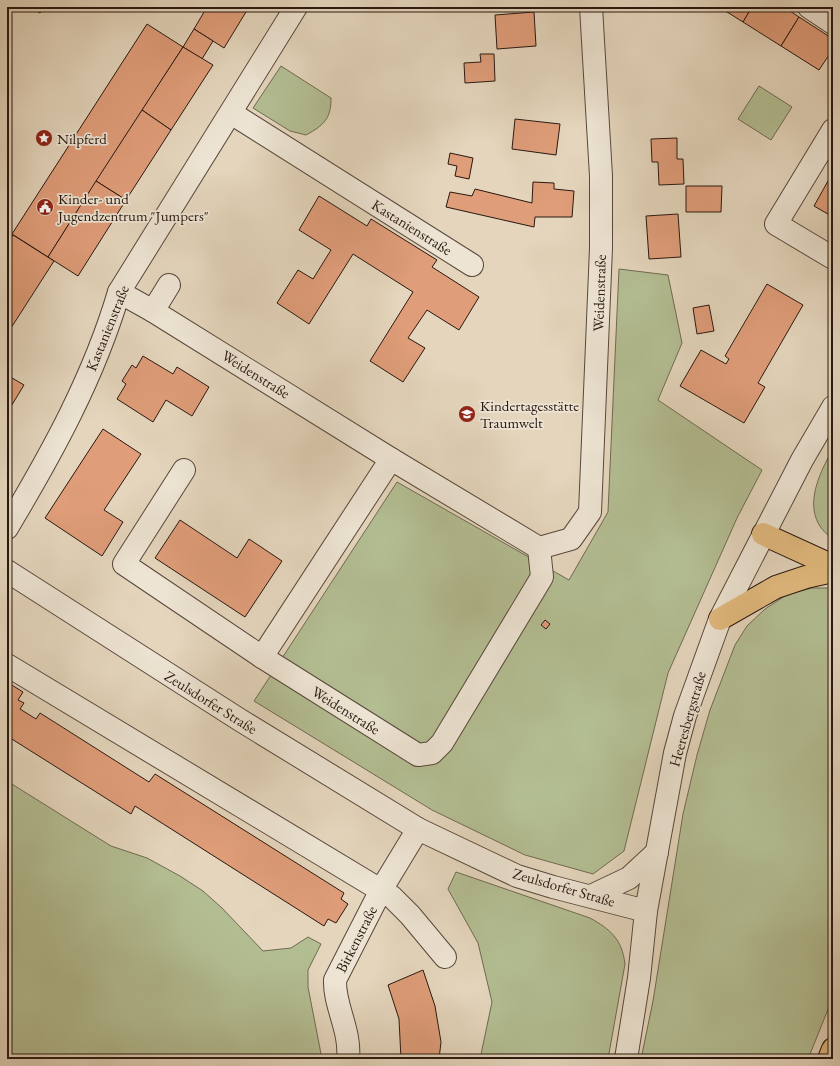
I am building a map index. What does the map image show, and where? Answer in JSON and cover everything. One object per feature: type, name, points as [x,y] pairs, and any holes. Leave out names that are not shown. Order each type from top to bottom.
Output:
[{"type":"main road","points":[[763,534],[833,566]]},
{"type":"main road","points":[[720,619],[776,587],[806,577],[833,571]]},
{"type":"main road","points":[[829,1059],[833,1049]]},
{"type":"street","name":"Kastanienstraße","points":[[7,528],[60,436],[81,394],[113,312],[119,292],[296,7]]},
{"type":"street","name":"Weidenstraße","points":[[119,292],[153,311],[391,459],[539,548],[571,540],[590,512],[602,248],[601,176],[592,7]]},
{"type":"street","points":[[808,7],[833,23]]},
{"type":"street","name":"Kastanienstraße","points":[[230,113],[472,265]]},
{"type":"street","points":[[833,130],[776,224],[833,258]]},
{"type":"street","points":[[153,311],[170,285]]},
{"type":"street","name":"Heeresbergstraße","points":[[626,1059],[639,978],[646,911],[676,746],[720,619],[802,460],[833,407]]},
{"type":"street","points":[[262,657],[391,459]]},
{"type":"street","name":"Weidenstraße","points":[[184,470],[124,564],[262,657],[418,755],[432,753],[442,743],[542,577],[539,548]]},
{"type":"street","name":"Zeulsdorfer Straße","points":[[7,571],[240,720],[418,829],[517,876],[646,911]]},
{"type":"street","points":[[7,665],[392,897],[410,915],[445,957]]},
{"type":"street","points":[[381,890],[418,829]]},
{"type":"street","points":[[591,896],[629,878],[657,852]]},
{"type":"street","name":"Birkenstraße","points":[[348,1059],[347,1033],[335,992],[335,980],[381,890]]},
{"type":"green space","points":[[281,66],[331,98],[330,111],[325,121],[318,128],[306,135],[290,131],[253,108]]},
{"type":"green space","points":[[759,86],[792,107],[771,140],[738,119]]},
{"type":"green space","points":[[619,269],[668,275],[682,343],[658,400],[762,470],[737,518],[668,673],[624,851],[593,874],[525,855],[432,810],[254,701],[397,482],[569,580],[608,512]]},
{"type":"green space","points":[[833,449],[833,539],[823,530],[816,519],[814,496],[821,472]]},
{"type":"green space","points":[[812,588],[833,588],[833,997],[808,1059],[641,1059],[653,1001],[683,814],[697,755],[710,710],[735,645],[747,626],[765,609],[788,594]]},
{"type":"green space","points":[[7,781],[111,846],[147,858],[180,876],[203,891],[222,908],[263,951],[291,948],[308,937],[321,944],[308,970],[308,987],[322,1059],[7,1059]]},
{"type":"green space","points":[[456,872],[590,918],[603,926],[614,936],[621,948],[625,964],[608,1059],[480,1059],[492,1002],[478,943],[448,889]]},
{"type":"building","points":[[31,7],[44,7],[40,13]]},
{"type":"building","points":[[207,7],[249,7],[224,48],[194,29]]},
{"type":"building","points":[[719,7],[752,7],[743,22]]},
{"type":"building","points":[[752,7],[784,7],[799,17],[781,46],[743,22]]},
{"type":"building","points":[[534,12],[536,46],[497,49],[495,15]]},
{"type":"building","points":[[799,17],[833,39],[833,49],[819,70],[781,46]]},
{"type":"building","points":[[147,24],[183,47],[48,257],[12,234]]},
{"type":"building","points":[[194,29],[213,41],[202,59],[183,47]]},
{"type":"building","points":[[183,47],[213,65],[171,130],[142,110]]},
{"type":"building","points":[[480,54],[494,54],[495,81],[465,83],[464,63],[481,62]]},
{"type":"building","points":[[142,110],[171,130],[126,200],[96,181]]},
{"type":"building","points":[[515,119],[560,124],[556,155],[512,149]]},
{"type":"building","points":[[677,138],[677,159],[683,159],[684,184],[659,185],[658,162],[652,162],[651,139]]},
{"type":"building","points":[[450,153],[473,158],[469,179],[455,176],[457,166],[448,164]]},
{"type":"building","points":[[833,172],[833,217],[814,206]]},
{"type":"building","points":[[96,181],[126,200],[78,276],[48,257]]},
{"type":"building","points":[[533,182],[554,183],[554,189],[574,191],[572,217],[535,217],[534,227],[446,207],[450,192],[472,196],[475,189],[532,203]]},
{"type":"building","points":[[686,186],[722,186],[721,212],[686,212]]},
{"type":"building","points":[[319,196],[367,226],[371,219],[437,260],[432,267],[479,297],[459,330],[427,310],[408,338],[425,348],[403,382],[370,361],[413,292],[353,254],[309,324],[277,303],[298,270],[313,279],[331,250],[299,230]]},
{"type":"building","points":[[678,214],[681,257],[649,259],[646,216]]},
{"type":"building","points":[[13,235],[54,261],[11,328],[7,326],[7,244]]},
{"type":"building","points":[[767,284],[803,305],[758,383],[765,387],[744,423],[680,386],[701,350],[726,364],[729,359],[725,356]]},
{"type":"building","points":[[709,305],[714,331],[697,334],[693,308]]},
{"type":"building","points":[[143,356],[173,374],[177,367],[209,387],[192,416],[166,400],[153,422],[117,399],[126,384],[122,381],[132,365],[136,368]]},
{"type":"building","points":[[7,375],[24,385],[7,413]]},
{"type":"building","points":[[103,429],[141,454],[104,510],[123,522],[102,556],[45,518]]},
{"type":"building","points":[[180,520],[237,558],[249,539],[282,561],[245,617],[155,558]]},
{"type":"building","points":[[545,620],[550,624],[546,629],[541,625]]},
{"type":"building","points":[[7,682],[23,692],[18,700],[24,703],[20,709],[36,719],[40,713],[149,782],[155,774],[344,893],[341,899],[348,904],[336,923],[328,919],[324,926],[135,806],[131,814],[7,736]]},
{"type":"building","points":[[423,970],[435,1006],[441,1042],[439,1059],[401,1059],[399,1019],[388,985]]},
{"type":"place","name":"Nilpferd","points":[[44,138]]},
{"type":"place","name":"Kinder- und Jugendzentrum \"Jumpers\"","points":[[45,207]]},
{"type":"place","name":"Kindertagesstätte Traumwelt","points":[[467,414]]}]
